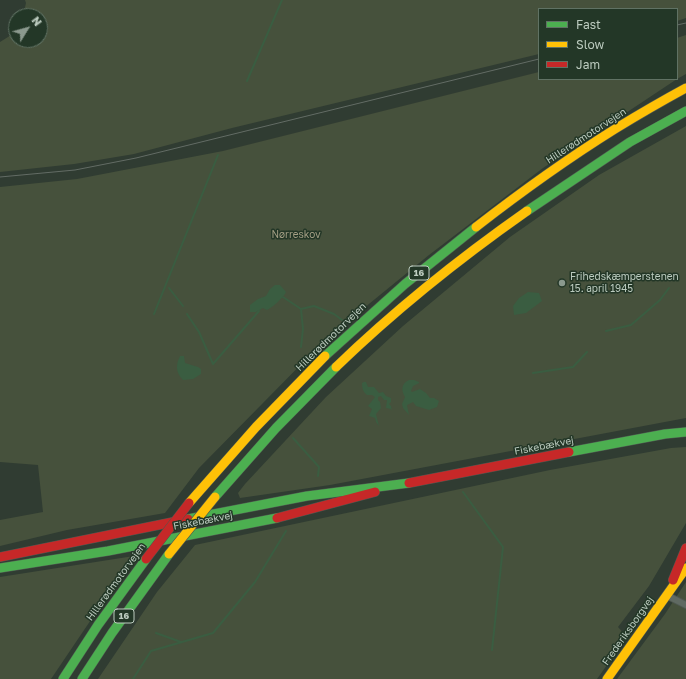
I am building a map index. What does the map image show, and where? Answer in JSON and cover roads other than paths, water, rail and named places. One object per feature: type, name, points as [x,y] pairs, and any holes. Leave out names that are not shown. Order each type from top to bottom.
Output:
[{"type":"main road","name":"Hillerødmotorvejen","points":[[63,679],[98,625],[146,558],[189,503],[262,421],[329,352],[376,308],[480,223],[548,174],[616,129],[686,88]]},
{"type":"main road","name":"16","points":[[82,679],[112,633],[169,554],[215,497],[272,432],[340,363],[431,283],[490,237],[555,191],[623,146],[686,111]]},
{"type":"main road","name":"Fiskebækvej","points":[[0,557],[276,501],[407,483],[665,434],[686,432]]},
{"type":"main road","name":"Fiskebækvej","points":[[0,568],[108,551],[285,516],[407,483]]},
{"type":"main road","name":"Frederiksborgvej","points":[[666,595],[686,548]]},
{"type":"main road","name":"Frederiksborgvej","points":[[608,679],[686,568]]},
{"type":"street","name":"Frederiksborgvej","points":[[666,595],[686,604]]},
{"type":"waterway","points":[[247,81],[282,0]]},
{"type":"waterway","points":[[154,314],[218,155]]},
{"type":"waterway","points":[[169,288],[183,306]]},
{"type":"waterway","points":[[606,331],[631,325],[660,300],[669,288]]},
{"type":"waterway","points":[[283,297],[301,309],[303,329],[301,347]]},
{"type":"waterway","points":[[301,309],[314,306],[334,314],[342,320]]},
{"type":"waterway","points":[[187,314],[199,332],[213,364],[259,311]]},
{"type":"waterway","points":[[533,373],[573,367],[587,352]]},
{"type":"waterway","points":[[293,438],[319,467],[318,476]]},
{"type":"waterway","points":[[463,492],[503,547],[492,650]]},
{"type":"waterway","points":[[133,679],[151,651],[213,633],[255,582],[286,531]]},
{"type":"waterway","points":[[156,633],[181,642]]},
{"type":"tram line","points":[[678,25],[686,23]]},
{"type":"tram line","points":[[0,177],[75,170],[136,158],[538,59]]},
{"type":"place","name":"Frihedskæmperstenen 15. april 1945","points":[[562,283]]},
{"type":"park label","name":"Nørreskov","points":[[296,235]]}]
